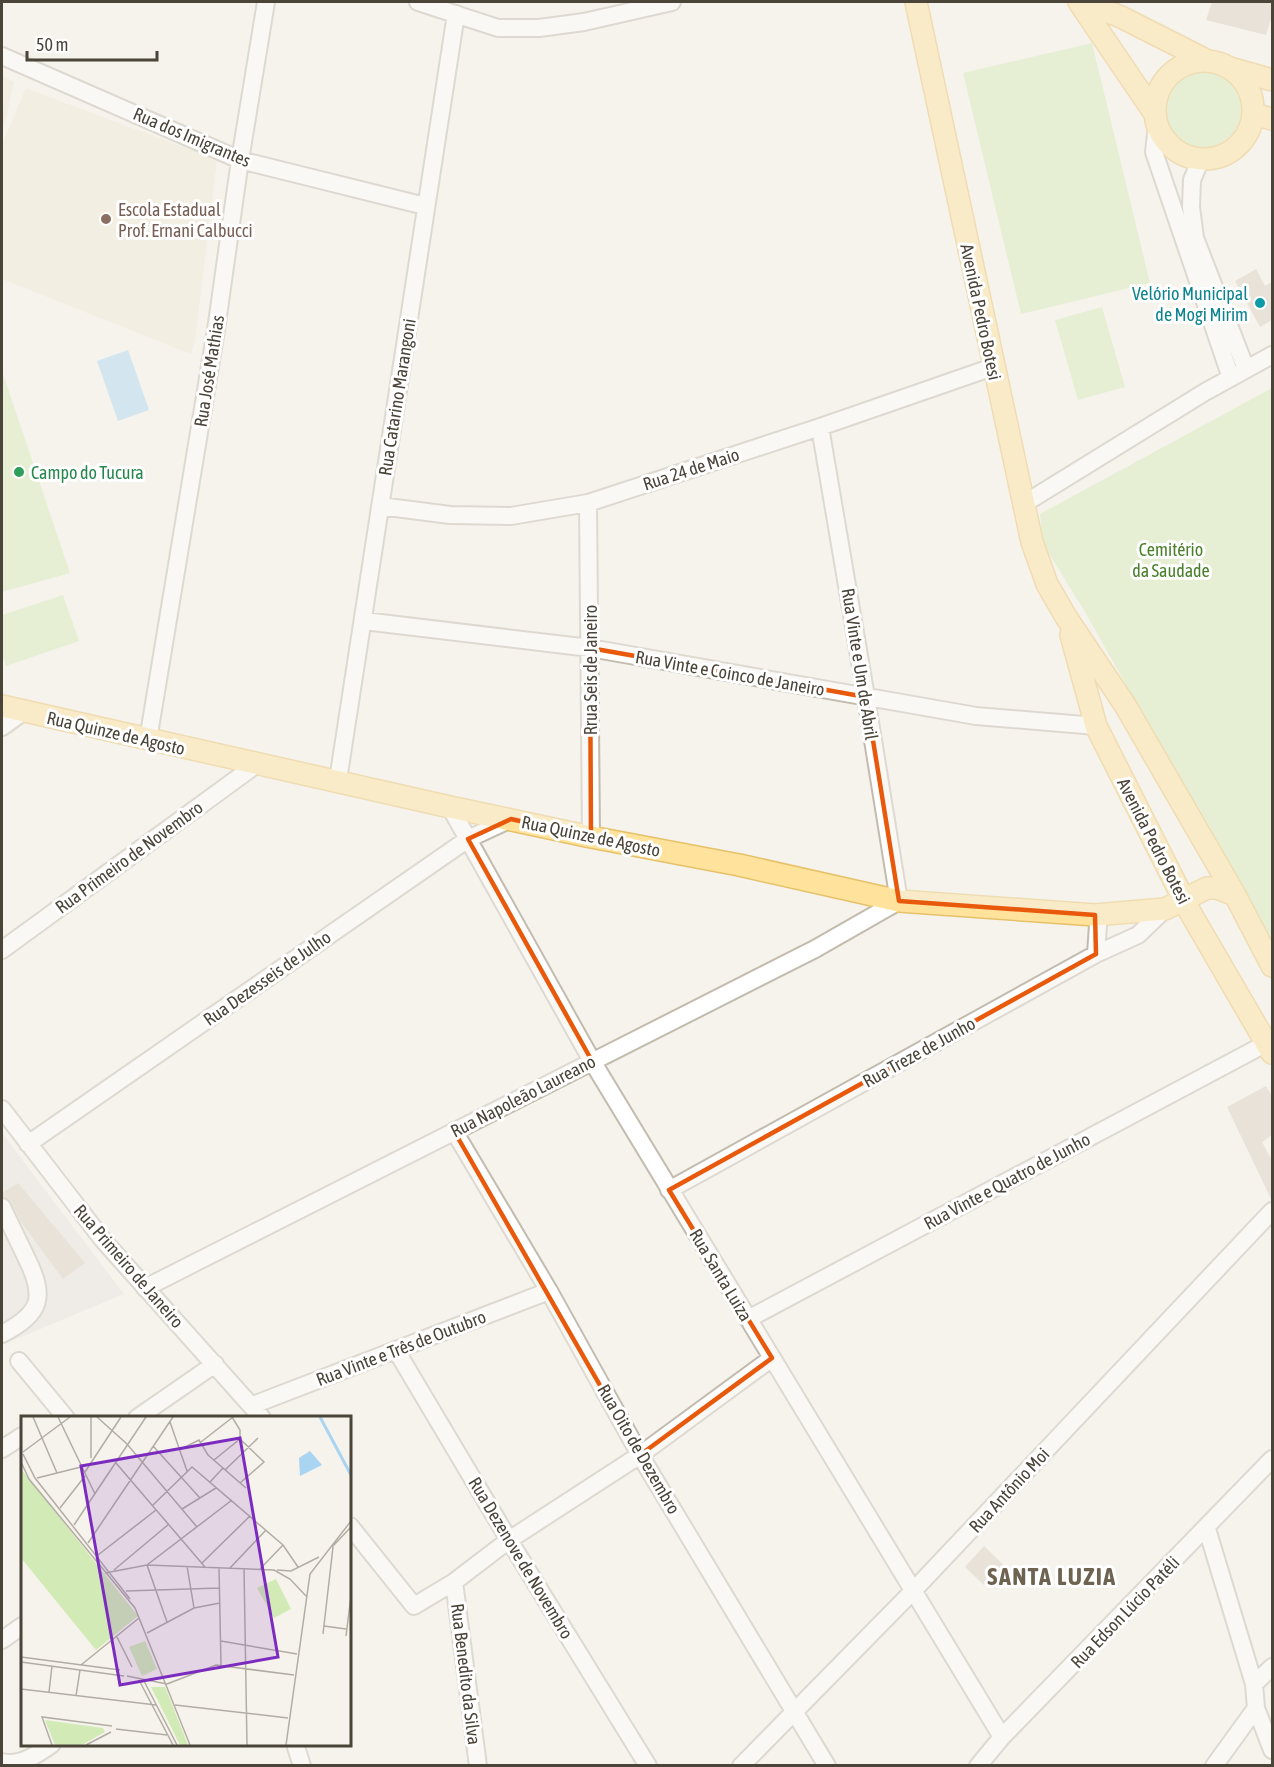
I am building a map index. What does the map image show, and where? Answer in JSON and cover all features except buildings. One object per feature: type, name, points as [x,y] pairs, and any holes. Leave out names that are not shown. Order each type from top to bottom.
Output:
[{"type":"main road","name":"Avenida Pedro Botesi","points":[[916,2],[1022,505],[1043,573],[1066,617],[1125,705],[1235,896],[1272,966]]},
{"type":"main road","points":[[1080,2],[1119,9],[1208,61],[1272,80]]},
{"type":"main road","points":[[1080,2],[1156,119],[1162,136],[1186,155],[1201,159],[1216,157],[1230,151],[1242,142],[1250,129],[1263,117],[1252,100],[1248,87],[1240,76],[1229,68]]},
{"type":"main road","points":[[1156,119],[1156,97],[1164,81],[1176,69],[1191,62],[1208,61]]},
{"type":"main road","name":"Avenida Pedro Botesi","points":[[1066,617],[1096,726],[1184,900],[1270,1048]]},
{"type":"main road","name":"Rua Quinze de Agosto","points":[[2,706],[450,807],[739,865],[898,902],[1095,915],[1165,909],[1206,888],[1217,888],[1235,896]]},
{"type":"street","name":"Rua José Mathias","points":[[148,740],[216,330],[240,160],[266,2]]},
{"type":"street","points":[[418,2],[498,28],[539,28],[584,22],[672,2]]},
{"type":"street","name":"Rua Catarino Marangoni","points":[[338,780],[456,14]]},
{"type":"street","name":"Rua dos Imigrantes","points":[[2,56],[240,160],[426,206]]},
{"type":"street","points":[[1156,119],[1154,152],[1231,378]]},
{"type":"street","points":[[1201,159],[1192,180],[1191,207],[1195,238],[1246,369]]},
{"type":"street","points":[[1022,505],[1272,355]]},
{"type":"street","name":"Rua 24 de Maio","points":[[380,506],[450,515],[511,516],[588,503],[820,427],[993,367]]},
{"type":"street","name":"Rua Vinte e Um de Abril","points":[[820,427],[898,902]]},
{"type":"street","name":"Rrua Seis de Janeiro","points":[[588,503],[591,837]]},
{"type":"street","name":"Rua Vinte e Coinco de Janeiro","points":[[364,621],[590,648],[976,716],[1096,726]]},
{"type":"street","points":[[2,727],[23,712]]},
{"type":"street","name":"Rua Primeiro de Novembro","points":[[2,950],[257,764]]},
{"type":"street","name":"Rua Santa Luiza","points":[[450,807],[592,1061],[1002,1737]]},
{"type":"street","name":"Rua Dezesseis de Julho","points":[[28,1144],[468,839],[511,819]]},
{"type":"street","name":"Rua Napoleão Laureano","points":[[145,1288],[815,949],[898,902]]},
{"type":"street","name":"Rua Treze de Junho","points":[[669,1190],[1096,954],[1138,935],[1165,909]]},
{"type":"street","points":[[1095,915],[1098,925],[1096,954]]},
{"type":"street","name":"Rua Vinte e Quatro de Junho","points":[[748,1319],[1270,1048]]},
{"type":"street","name":"Rua Primeiro de Janeiro","points":[[2,1109],[103,1240],[257,1411]]},
{"type":"street","name":"Rua Oito de Dezembro","points":[[454,1131],[549,1292],[640,1455],[827,1766]]},
{"type":"street","points":[[2,1207],[38,1280],[39,1296],[34,1310],[21,1323],[2,1334]]},
{"type":"street","name":"Rua Antônio Moi","points":[[741,1766],[913,1591],[1272,1211]]},
{"type":"street","name":"Rua Vinte e Três de Outubro","points":[[257,1411],[396,1350],[549,1292]]},
{"type":"street","name":"Rua Dezenove de Novembro","points":[[396,1350],[508,1540],[648,1766]]},
{"type":"street","points":[[351,1527],[414,1606],[454,1582],[508,1540],[640,1455],[772,1358]]},
{"type":"street","points":[[19,1361],[61,1416]]},
{"type":"street","points":[[140,1416],[214,1364]]},
{"type":"street","points":[[2,1449],[21,1437]]},
{"type":"street","name":"Rua Edson Lúcio Patéli","points":[[978,1766],[1002,1737],[1207,1529],[1272,1459]]},
{"type":"street","points":[[1207,1529],[1254,1684],[1256,1708],[1272,1750]]},
{"type":"street","name":"Rua Benedito da Silva","points":[[454,1582],[473,1763]]},
{"type":"street","points":[[2,1640],[21,1627]]},
{"type":"street","points":[[1254,1684],[1272,1667]]},
{"type":"street","points":[[1214,1766],[1256,1708]]},
{"type":"street","points":[[2,1762],[7,1765],[20,1765],[49,1746]]},
{"type":"street","points":[[296,1746],[302,1766]]},
{"type":"highlighted area","points":[[590,648],[866,697],[899,901],[1095,915],[1096,954],[669,1190],[772,1358],[640,1455],[454,1131],[592,1061],[468,839],[511,819],[591,837]]},
{"type":"shaded area","points":[[2,76],[14,82],[2,135]]},
{"type":"shaded area","name":"Escola Estadual Prof. Ernani Calbucci","points":[[26,88],[217,160],[195,340],[191,354],[2,279],[2,145]]},
{"type":"shaded area","points":[[2,1133],[124,1294],[2,1345]]},
{"type":"green space","points":[[1092,43],[1150,283],[1021,314],[963,73]]},
{"type":"green space","points":[[1194,70],[1210,70],[1224,76],[1235,87],[1241,101],[1241,117],[1235,131],[1224,142],[1210,148],[1194,148],[1180,142],[1169,131],[1163,117],[1163,101],[1169,87],[1180,76]]},
{"type":"green space","points":[[1102,307],[1125,387],[1078,400],[1055,320]]},
{"type":"green space","name":"Campo do Tucura","points":[[2,371],[70,573],[2,592]]},
{"type":"green space","name":"Cemitério da Saudade","points":[[1272,388],[1272,944],[1085,612],[1043,544],[1040,514]]},
{"type":"green space","points":[[63,595],[79,641],[6,666],[2,653],[2,615]]},
{"type":"water","points":[[128,350],[149,410],[118,421],[97,361]]},
{"type":"place","name":"Escola Estadual Prof. Ernani Calbucci","points":[[106,219]]},
{"type":"place","name":"Velório Municipal de Mogi Mirim","points":[[1260,303]]},
{"type":"place","name":"Campo do Tucura","points":[[19,472]]},
{"type":"district","name":"SANTA LUZIA","points":[[1052,1576]]}]
